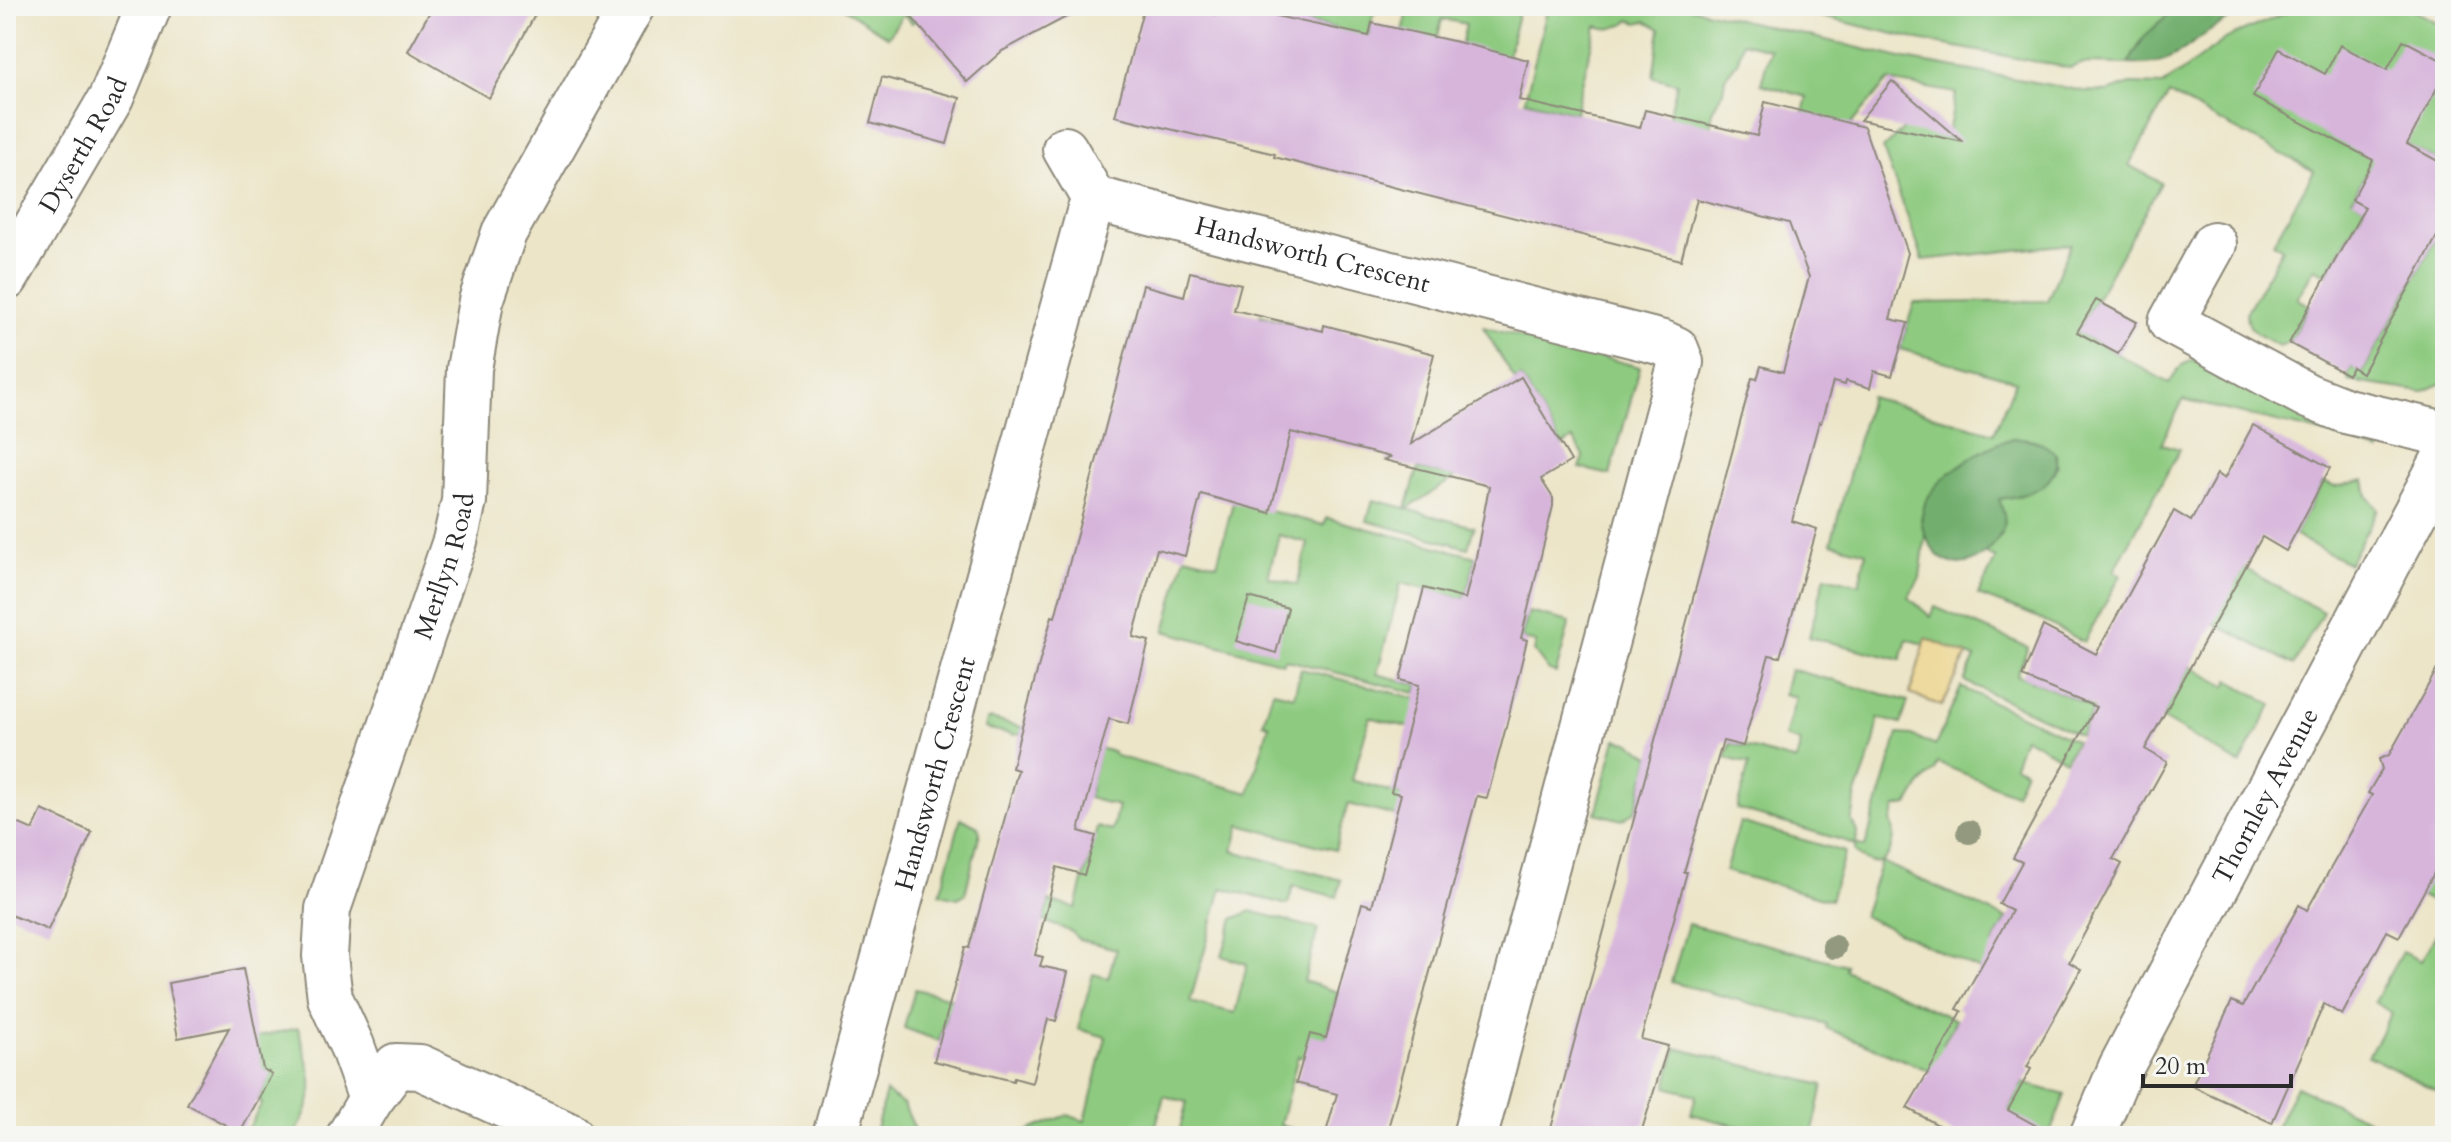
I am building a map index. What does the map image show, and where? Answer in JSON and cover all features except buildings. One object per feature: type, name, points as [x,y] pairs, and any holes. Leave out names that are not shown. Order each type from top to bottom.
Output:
[{"type":"street","name":"Dyserth Road","points":[[6,278],[111,98],[149,6]]},
{"type":"street","name":"Merllyn Road","points":[[371,1099],[330,998],[325,956],[328,909],[455,541],[464,501],[469,369],[481,301],[504,233],[632,6]]},
{"type":"street","points":[[1065,149],[1097,204]]},
{"type":"street","name":"Handsworth Crescent","points":[[835,1136],[1089,212],[1097,204],[1107,202],[1663,343],[1676,349],[1681,362],[1475,1136]]},
{"type":"street","points":[[2214,244],[2171,322],[2308,396],[2346,411],[2445,434]]},
{"type":"street","name":"Thornley Avenue","points":[[2092,1136],[2121,1067],[2445,457]]},
{"type":"street","points":[[349,1136],[396,1066],[420,1067],[571,1136]]},
{"type":"green space","points":[[840,6],[932,6],[912,23],[903,14],[888,37]]},
{"type":"green space","points":[[1256,6],[1376,6],[1360,71],[1335,28],[1300,21],[1293,50],[1247,45]]},
{"type":"green space","points":[[1409,6],[1520,6],[1499,92],[1446,111],[1466,24],[1442,19],[1430,70],[1396,61]]},
{"type":"green space","points":[[1548,6],[1684,6],[1905,59],[2084,91],[2108,92],[2130,84],[2163,85],[2227,38],[2302,6],[2406,6],[2445,27],[2445,165],[2400,141],[2368,170],[2352,199],[2365,207],[2327,274],[2314,268],[2297,299],[2309,305],[2290,342],[2279,346],[2262,337],[2249,325],[2246,313],[2282,249],[2273,243],[2314,171],[2169,94],[2129,165],[2161,183],[2078,332],[2169,383],[2182,365],[2195,359],[2382,441],[2380,452],[2332,435],[2183,400],[2161,444],[2180,449],[2114,571],[2121,575],[2084,642],[2032,615],[1978,595],[1996,558],[1986,554],[2002,534],[1999,499],[2018,496],[2041,486],[2058,465],[2040,442],[2012,438],[1921,518],[1925,537],[1920,578],[1908,597],[1931,617],[1935,607],[2028,647],[2017,675],[2094,709],[2080,735],[1964,681],[1975,658],[1926,638],[1924,644],[1907,639],[1901,660],[1809,637],[1825,576],[1859,584],[1866,552],[1831,543],[1870,397],[1994,433],[2016,381],[1900,349],[1914,303],[2047,301],[2071,244],[1923,260],[1883,149],[1923,109],[1947,138],[1956,93],[1888,81],[1789,196],[1786,177],[1807,97],[1761,84],[1770,49],[1742,42],[1738,61],[1725,78],[1723,91],[1712,111],[1711,133],[1666,129],[1677,83],[1653,77],[1660,29],[1646,21],[1638,23],[1630,20],[1610,28],[1596,26],[1575,113],[1525,100]]},
{"type":"green space","points":[[1776,6],[2159,6],[2170,14],[2144,37],[2128,64],[2083,63],[2070,68],[1924,41]]},
{"type":"green space","points":[[2159,6],[2257,6],[2223,23],[2168,59],[2128,64],[2144,37],[2169,14]]},
{"type":"green space","points":[[2445,222],[2445,382],[2422,392],[2349,381],[2352,367],[2363,372]]},
{"type":"green space","points":[[1260,315],[1292,323],[1246,505],[1324,525],[1327,518],[1476,557],[1465,599],[1401,583],[1377,674],[1419,685],[1416,693],[1284,659],[1283,663],[1165,631],[1185,556],[1217,564],[1233,502],[1246,370]],"holes":[[[1279,535],[1308,543],[1297,585],[1268,577]]]},
{"type":"green space","points":[[1483,327],[1640,367],[1610,475],[1580,468],[1584,456],[1573,439],[1562,446],[1521,377],[1515,380]]},
{"type":"green space","points":[[2012,438],[2036,441],[2056,454],[2053,475],[2030,492],[1999,499],[2005,517],[2004,527],[1987,552],[1961,564],[1944,560],[1930,545],[1923,530],[1926,502],[1933,490],[1957,468]]},
{"type":"green space","points":[[1478,462],[1407,509],[1474,527],[1468,548],[1367,521],[1373,500],[1406,508],[1418,469],[1446,475]]},
{"type":"green space","points":[[2365,480],[2368,496],[2378,509],[2349,564],[2294,535],[2323,482],[2335,487]]},
{"type":"green space","points":[[2244,568],[2323,612],[2294,665],[2213,623]]},
{"type":"green space","points":[[1529,612],[1570,622],[1556,673],[1549,671],[1534,651],[1536,643],[1521,638]]},
{"type":"green space","points":[[2190,666],[2226,686],[2229,680],[2272,705],[2240,764],[2161,718]]},
{"type":"green space","points":[[1301,669],[1422,700],[1415,729],[1370,717],[1352,780],[1406,796],[1400,817],[1348,804],[1335,850],[1240,825],[1233,851],[1341,880],[1337,897],[1293,886],[1288,905],[1222,888],[1190,1002],[1235,1013],[1247,964],[1222,956],[1233,919],[1251,911],[1318,929],[1304,981],[1338,992],[1326,1038],[1304,1056],[1298,1056],[1280,1125],[1304,1133],[1303,1136],[1178,1136],[1187,1102],[1164,1096],[1153,1136],[1015,1136],[1067,1115],[1085,1121],[1106,1037],[1078,1029],[1093,974],[1108,978],[1116,949],[1078,939],[1072,932],[1043,921],[1049,901],[1076,908],[1097,827],[1112,831],[1118,806],[1088,798],[1099,753],[1025,733],[1014,735],[985,728],[987,720],[1113,752],[1116,756],[1249,793],[1269,725],[1263,723],[1273,691],[1294,696]]},
{"type":"green space","points":[[1790,669],[1908,701],[1901,724],[1878,718],[1873,747],[1856,795],[1851,820],[1857,832],[1856,844],[1865,847],[1898,734],[1912,735],[1935,746],[1961,687],[2076,741],[2065,760],[2024,737],[2014,765],[2025,770],[2015,794],[1938,763],[1908,805],[1896,807],[1891,821],[1893,843],[1882,862],[2007,919],[1993,944],[2016,958],[2004,981],[1863,916],[1881,862],[1863,859],[1855,851],[1855,844],[1737,809],[1749,764],[1726,758],[1731,743],[1796,761],[1801,742],[1785,737],[1796,697],[1784,694]]},
{"type":"green space","points":[[1616,739],[1628,742],[1651,756],[1635,811],[1622,820],[1596,813]]},
{"type":"green space","points":[[961,818],[978,827],[980,832],[965,894],[958,898],[940,894]]},
{"type":"green space","points":[[1740,822],[1845,852],[1830,900],[1725,871]]},
{"type":"green space","points":[[2442,854],[2445,856],[2445,908],[2419,895]]},
{"type":"green space","points":[[2445,919],[2445,1095],[2368,1056],[2392,1013],[2374,1002],[2402,952],[2421,961]]},
{"type":"green space","points":[[1688,924],[1846,965],[1845,970],[1956,1020],[1943,1044],[1949,1048],[1935,1073],[1826,1028],[1827,1024],[1671,982]]},
{"type":"green space","points":[[915,989],[1030,1017],[1025,1033],[947,1013],[939,1041],[904,1028]]},
{"type":"green space","points":[[298,1028],[311,1083],[303,1119],[294,1136],[248,1136],[245,1134],[262,1103],[258,1100],[271,1074],[219,1045]]},
{"type":"green space","points":[[1676,1048],[1823,1085],[1812,1136],[1774,1136],[1691,1114],[1696,1095],[1666,1087]]},
{"type":"green space","points":[[2023,1083],[2065,1095],[2049,1136],[1995,1133]]},
{"type":"green space","points":[[2296,1086],[2403,1136],[2276,1136],[2273,1134]]},
{"type":"green space","points":[[886,1092],[904,1105],[917,1134],[874,1136]]},
{"type":"sand","points":[[1926,638],[1967,655],[1942,706],[1910,694]]}]
